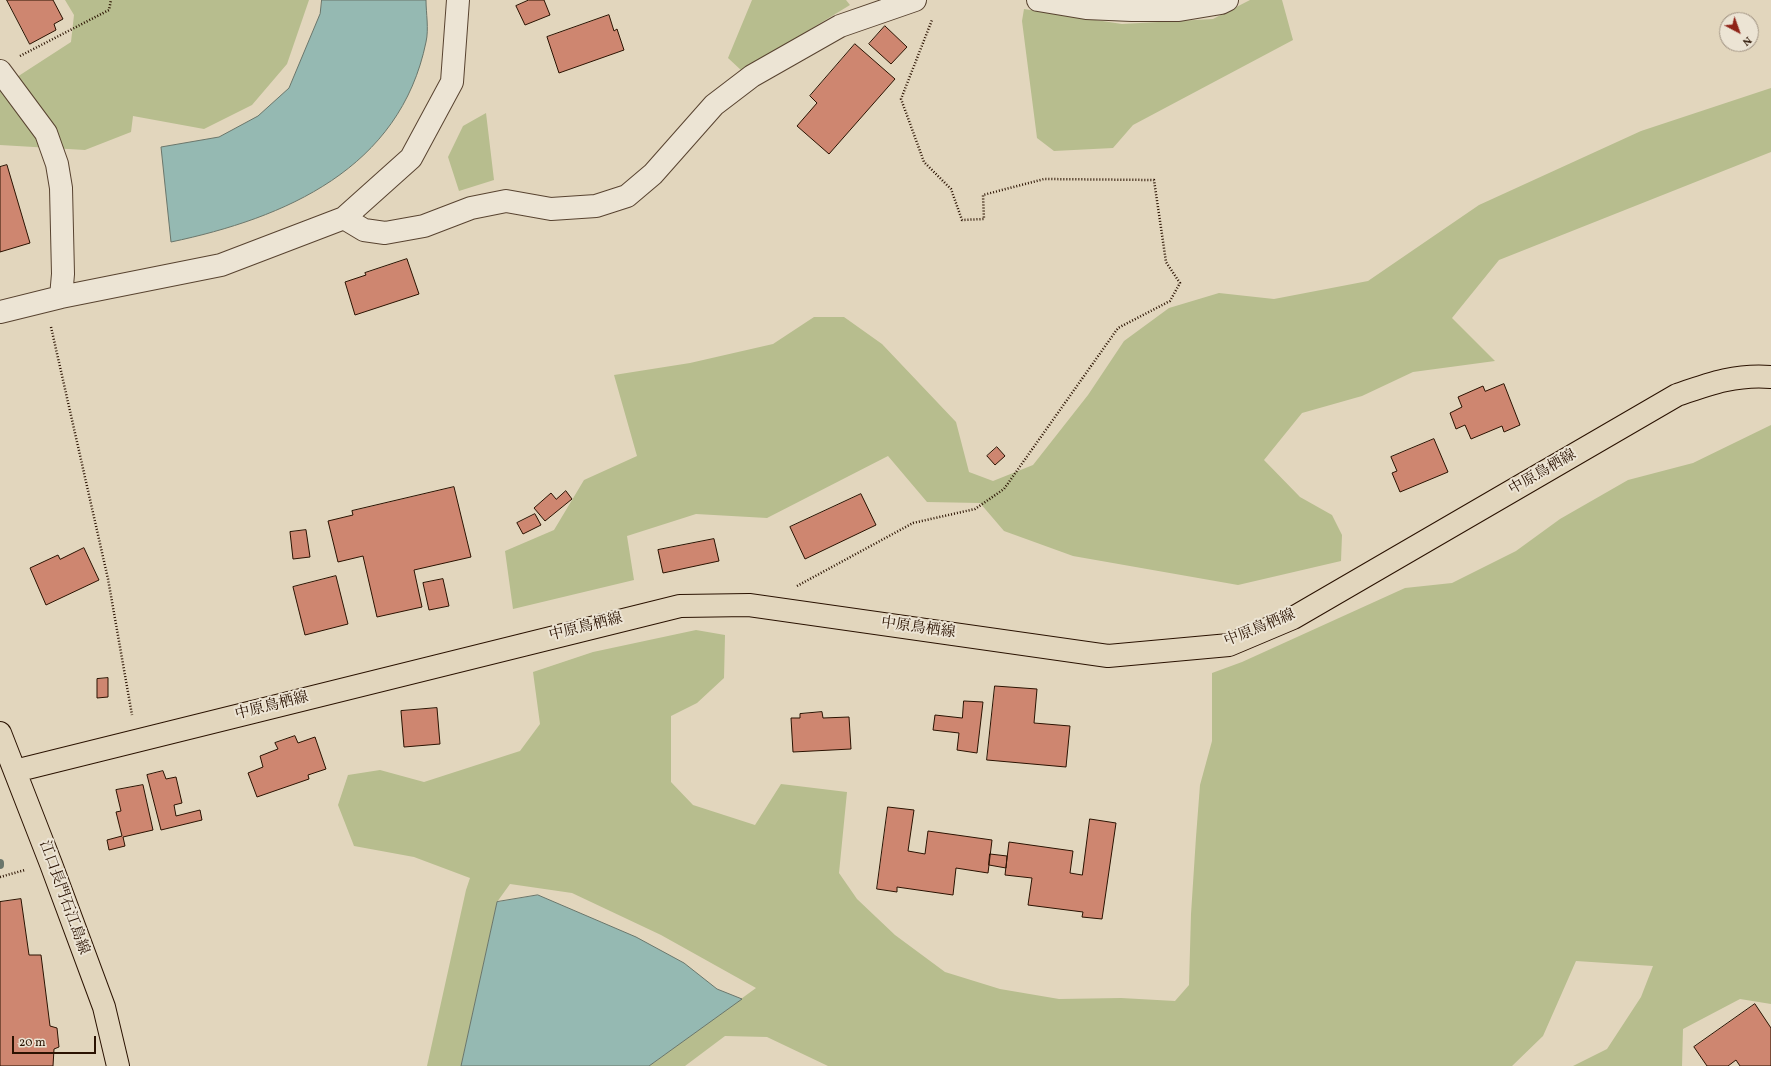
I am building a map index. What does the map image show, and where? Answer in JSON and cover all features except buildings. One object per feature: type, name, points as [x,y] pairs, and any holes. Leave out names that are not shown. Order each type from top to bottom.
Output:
[{"type":"main road","name":"中原鳥栖線","points":[[15,771],[680,606],[750,605],[1108,656],[1229,645],[1293,618],[1677,395],[1722,380],[1755,376],[1771,377]]},
{"type":"main road","name":"江口長門石江島線","points":[[0,733],[104,1007],[118,1066]]},
{"type":"street","points":[[0,312],[61,297],[221,265],[344,218],[411,158],[452,82],[458,0]]},
{"type":"street","points":[[344,218],[364,230],[385,233],[424,226],[471,208],[506,201],[551,209],[596,206],[627,196],[653,174],[714,105],[752,76],[840,26],[916,0]]},
{"type":"street","points":[[1038,0],[1086,8],[1179,10],[1221,3],[1227,0]]},
{"type":"street","points":[[7,65],[46,133],[57,164],[61,188],[63,274],[61,297]]},
{"type":"path","points":[[7,65],[109,10],[111,0]]},
{"type":"path","points":[[788,610],[796,586],[913,523],[975,508],[1004,489],[1118,328],[1170,301],[1180,283],[1166,262],[1154,180],[1044,179],[983,195],[984,220],[962,220],[951,189],[924,162],[901,99],[932,18]]},
{"type":"path","points":[[61,297],[50,321],[108,579],[137,741]]},
{"type":"green space","points":[[65,0],[309,0],[287,64],[252,105],[204,129],[133,116],[131,132],[85,150],[0,145],[0,88],[71,42],[74,15]]},
{"type":"green space","points":[[752,0],[846,0],[850,5],[742,71],[728,58]]},
{"type":"green space","points":[[1250,0],[1282,0],[1293,40],[1133,125],[1113,148],[1054,151],[1037,138],[1022,21],[1024,9],[1122,24],[1213,19]]},
{"type":"green space","points":[[1771,88],[1771,152],[1499,260],[1452,318],[1495,361],[1413,372],[1362,396],[1302,413],[1264,460],[1300,497],[1332,515],[1342,535],[1341,561],[1238,585],[1073,556],[1004,531],[980,503],[927,502],[888,456],[767,518],[696,514],[627,536],[634,580],[513,609],[505,551],[554,530],[584,480],[637,456],[614,375],[690,363],[773,344],[814,317],[844,317],[882,344],[956,422],[969,472],[993,481],[1033,465],[1088,395],[1124,341],[1169,308],[1219,293],[1274,299],[1368,281],[1479,205],[1641,131]]},
{"type":"green space","points":[[486,113],[494,180],[459,191],[448,157],[463,126]]},
{"type":"green space","points":[[1771,425],[1771,1004],[1740,999],[1683,1029],[1682,1066],[1573,1066],[1607,1049],[1641,997],[1653,966],[1576,961],[1543,1036],[1512,1066],[828,1066],[767,1037],[725,1036],[685,1066],[649,1066],[756,988],[661,935],[572,893],[510,884],[497,902],[461,1066],[427,1066],[466,890],[470,878],[414,857],[354,846],[338,805],[348,775],[380,770],[424,782],[520,751],[540,724],[533,672],[593,652],[696,630],[725,635],[724,678],[697,703],[671,716],[671,782],[693,805],[755,825],[781,784],[847,792],[839,873],[857,899],[895,935],[945,972],[1000,989],[1059,999],[1121,998],[1175,1001],[1189,985],[1191,914],[1200,785],[1212,741],[1212,673],[1242,662],[1405,588],[1452,583],[1516,551],[1560,519],[1628,480],[1693,463]]},
{"type":"water","points":[[322,0],[426,0],[426,42],[412,86],[391,123],[364,155],[332,181],[295,202],[214,232],[171,242],[161,147],[219,137],[258,116],[289,88],[320,14]]},
{"type":"water","points":[[538,895],[636,937],[684,963],[717,989],[742,999],[649,1066],[461,1066],[497,902]]}]
